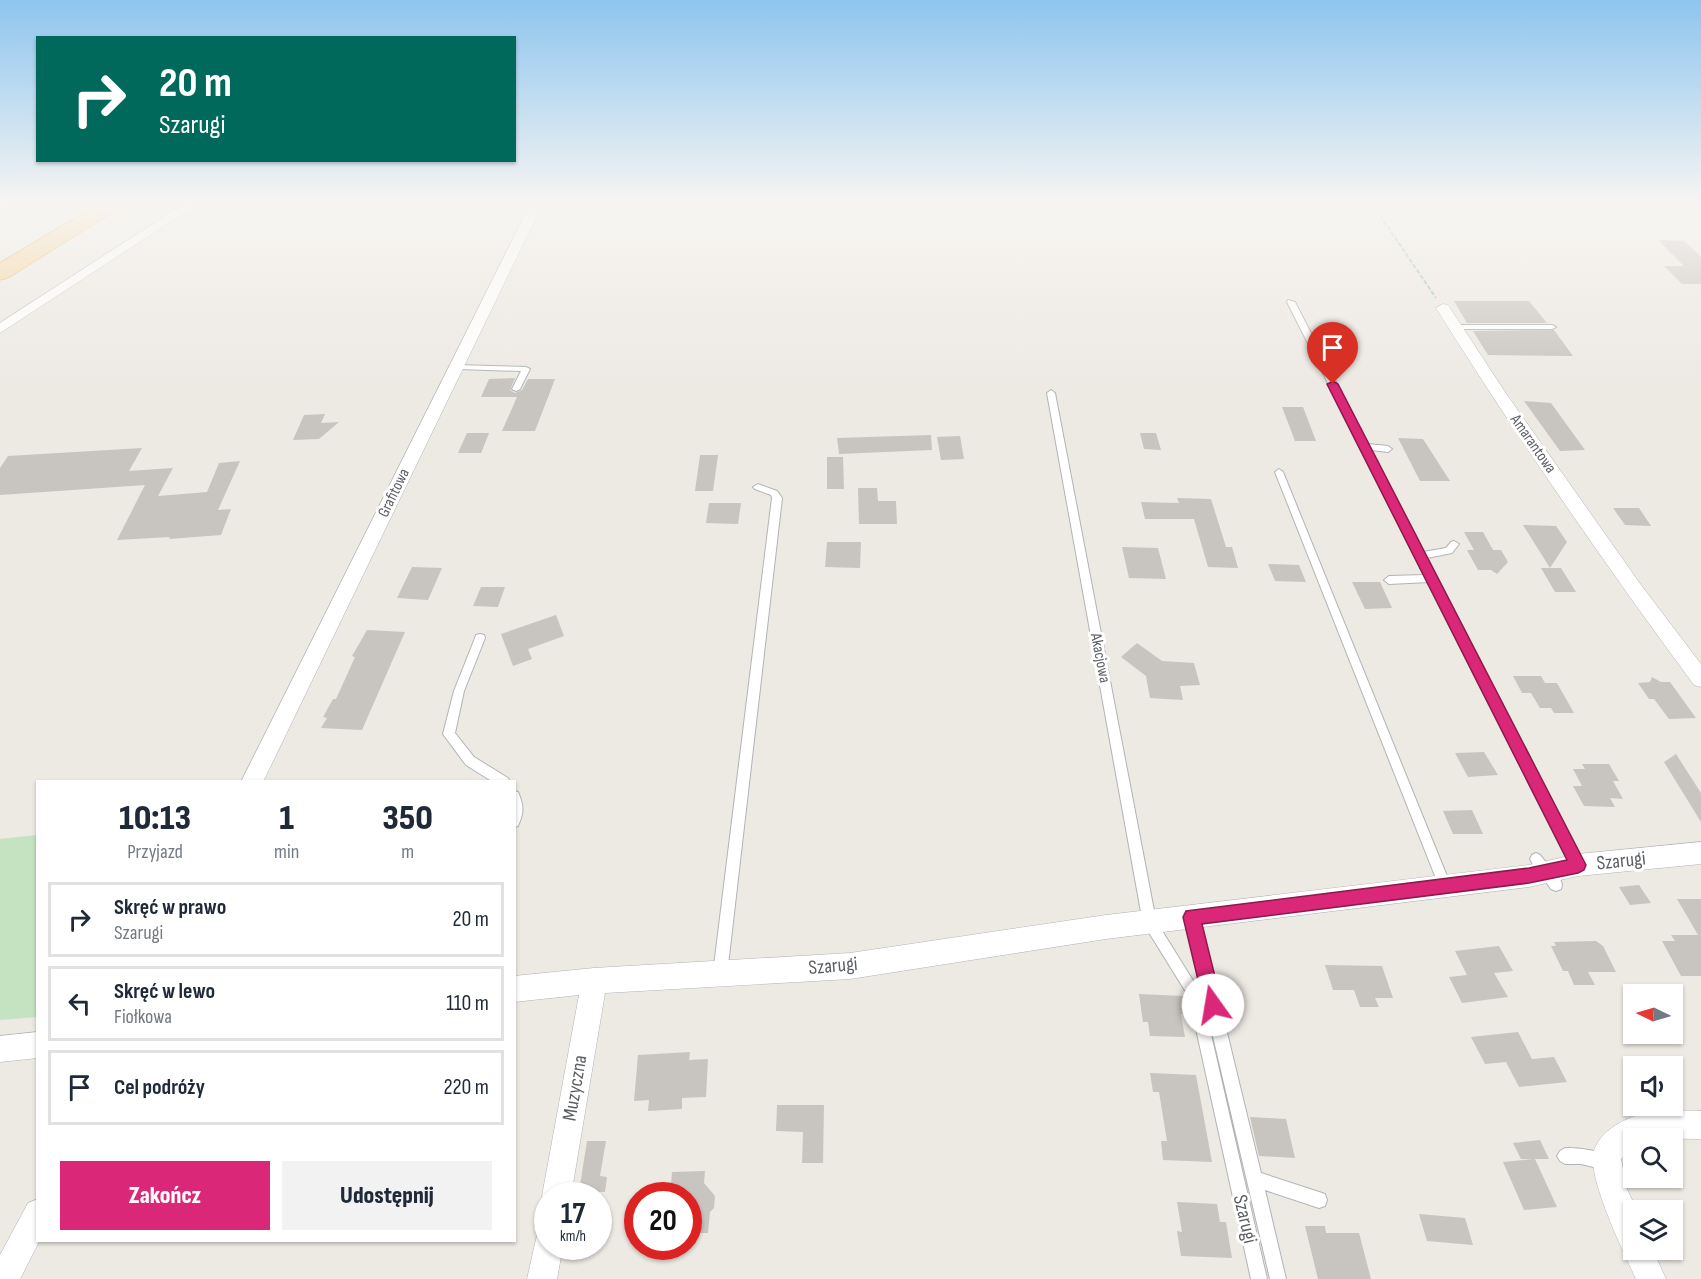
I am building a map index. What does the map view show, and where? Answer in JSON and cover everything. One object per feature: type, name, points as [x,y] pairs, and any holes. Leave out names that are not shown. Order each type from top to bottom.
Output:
[{"type":"highway","points":[[0,273],[14,265]]},
{"type":"street","points":[[0,329],[99,265]]},
{"type":"street","name":"Grafitowa","points":[[253,780],[507,265]]},
{"type":"street","name":"Amarantowa","points":[[1443,308],[1634,590],[1701,679]]},
{"type":"street","name":"Szarugi","points":[[516,989],[594,981],[850,966],[1106,927],[1150,923],[1455,880],[1546,872],[1578,865],[1701,853]]},
{"type":"street","name":"Muzyczna","points":[[558,1182],[594,981]]},
{"type":"street","points":[[0,1049],[36,1045]]},
{"type":"street","points":[[1623,1213],[1613,1190],[1607,1157],[1617,1140],[1634,1131],[1655,1127],[1701,1125]]},
{"type":"street","points":[[4,1279],[36,1217]]},
{"type":"street","points":[[542,1279],[545,1260]]},
{"type":"street","points":[[1642,1260],[1650,1279]]},
{"type":"lane","points":[[1291,302],[1578,865]]},
{"type":"lane","points":[[1454,327],[1552,327]]},
{"type":"lane","points":[[458,367],[526,369],[516,389]]},
{"type":"lane","name":"Akacjowa","points":[[1051,393],[1150,923]]},
{"type":"lane","points":[[1363,446],[1388,449]]},
{"type":"lane","points":[[1279,471],[1455,880]]},
{"type":"lane","points":[[720,974],[777,498],[774,493],[758,487]]},
{"type":"lane","points":[[1419,556],[1449,551],[1454,544]]},
{"type":"lane","points":[[1389,580],[1431,578]]},
{"type":"lane","points":[[480,638],[459,691],[450,734],[470,761],[501,780]]},
{"type":"lane","points":[[1192,917],[1278,1279]]},
{"type":"lane","name":"Szarugi","points":[[1150,923],[1195,995],[1259,1279]]},
{"type":"lane","points":[[1565,1156],[1581,1156],[1608,1162]]},
{"type":"lane","points":[[1255,1181],[1319,1200]]},
{"type":"path","points":[[1414,265],[1443,308]]},
{"type":"green space","points":[[36,835],[36,1017],[0,1020],[0,839]]},
{"type":"building","points":[[1683,265],[1701,265],[1701,284],[1682,284],[1664,266],[1684,266]]},
{"type":"building","points":[[1454,301],[1529,301],[1547,323],[1467,323]]},
{"type":"building","points":[[1554,330],[1573,356],[1488,355],[1473,331]]},
{"type":"building","points":[[515,378],[510,390],[515,393],[522,390],[528,379],[555,379],[535,431],[502,431],[517,397],[481,397],[489,379]]},
{"type":"building","points":[[1524,401],[1551,403],[1585,450],[1560,451]]},
{"type":"building","points":[[1282,407],[1303,407],[1316,441],[1295,441]]},
{"type":"building","points":[[325,414],[321,423],[339,422],[319,439],[293,440],[304,415]]},
{"type":"building","points":[[467,433],[489,433],[481,453],[458,453]]},
{"type":"building","points":[[1140,433],[1156,433],[1161,450],[1144,449]]},
{"type":"building","points":[[931,435],[932,450],[839,454],[837,438]]},
{"type":"building","points":[[960,436],[964,459],[941,460],[937,437]]},
{"type":"building","points":[[1398,438],[1423,439],[1450,481],[1420,481]]},
{"type":"building","points":[[142,448],[129,471],[173,468],[158,496],[207,492],[219,463],[240,461],[218,510],[231,509],[221,535],[117,540],[145,485],[0,495],[0,468],[8,456]]},
{"type":"building","points":[[700,455],[718,455],[713,491],[695,491]]},
{"type":"building","points":[[827,457],[843,457],[844,489],[827,489]]},
{"type":"building","points":[[858,488],[877,488],[878,501],[896,501],[897,524],[859,524]]},
{"type":"building","points":[[1177,498],[1211,499],[1226,547],[1232,547],[1238,568],[1208,567],[1194,519],[1145,519],[1141,502],[1179,503]]},
{"type":"building","points":[[709,503],[741,503],[738,524],[706,523]]},
{"type":"building","points":[[1613,508],[1639,508],[1651,526],[1625,525]]},
{"type":"building","points":[[1523,525],[1556,526],[1567,542],[1550,568]]},
{"type":"building","points":[[1464,532],[1483,532],[1493,550],[1501,550],[1508,562],[1497,574],[1491,570],[1478,570],[1467,550],[1474,550]]},
{"type":"building","points":[[827,542],[861,542],[860,568],[825,567]]},
{"type":"building","points":[[1122,547],[1158,548],[1166,579],[1129,578]]},
{"type":"building","points":[[1268,564],[1299,565],[1306,582],[1275,581]]},
{"type":"building","points":[[412,567],[442,568],[428,600],[397,598]]},
{"type":"building","points":[[1541,568],[1561,568],[1576,592],[1555,592]]},
{"type":"building","points":[[1352,582],[1380,582],[1392,608],[1365,609]]},
{"type":"building","points":[[481,587],[505,587],[498,607],[473,606]]},
{"type":"building","points":[[556,615],[564,636],[528,649],[532,659],[513,666],[501,634]]},
{"type":"building","points":[[367,630],[405,632],[362,730],[321,728],[327,718],[323,717],[333,699],[336,699],[355,657],[352,656]]},
{"type":"building","points":[[1137,643],[1162,661],[1194,663],[1200,685],[1180,686],[1183,700],[1150,698],[1146,676],[1121,657]]},
{"type":"building","points":[[1513,676],[1541,676],[1545,683],[1557,683],[1574,713],[1554,713],[1551,708],[1540,708],[1531,693],[1522,693]]},
{"type":"building","points":[[1652,677],[1661,682],[1670,682],[1696,718],[1669,719],[1654,699],[1649,699],[1638,683],[1650,682]]},
{"type":"building","points":[[1484,752],[1498,775],[1468,777],[1455,753]]},
{"type":"building","points":[[1676,754],[1701,793],[1701,822],[1664,762]]},
{"type":"building","points":[[1582,764],[1609,764],[1619,781],[1613,781],[1623,799],[1610,798],[1615,807],[1584,806],[1573,786],[1582,786],[1573,769],[1585,769]]},
{"type":"building","points":[[1472,810],[1483,834],[1453,834],[1443,811]]},
{"type":"building","points":[[1639,885],[1651,903],[1630,905],[1619,887]]},
{"type":"building","points":[[1677,899],[1701,899],[1701,976],[1681,976],[1662,941],[1675,941],[1671,935],[1698,935]]},
{"type":"building","points":[[1596,941],[1603,946],[1616,972],[1588,972],[1595,985],[1574,985],[1568,971],[1563,971],[1551,946],[1556,946],[1554,942]]},
{"type":"building","points":[[1499,946],[1513,971],[1494,973],[1508,997],[1462,1003],[1449,977],[1467,975],[1455,951]]},
{"type":"building","points":[[1325,965],[1382,966],[1393,998],[1375,998],[1379,1007],[1360,1007],[1354,990],[1333,990]]},
{"type":"building","points":[[1139,994],[1183,996],[1186,1014],[1181,1014],[1185,1037],[1150,1036],[1148,1022],[1143,1022]]},
{"type":"building","points":[[1518,1032],[1532,1059],[1554,1057],[1567,1082],[1519,1087],[1506,1062],[1485,1064],[1471,1037]]},
{"type":"building","points":[[690,1052],[689,1060],[708,1059],[706,1097],[682,1098],[682,1109],[648,1111],[649,1100],[634,1101],[638,1055]]},
{"type":"building","points":[[1150,1073],[1196,1075],[1212,1162],[1163,1160],[1161,1141],[1167,1141],[1159,1092],[1153,1092]]},
{"type":"building","points":[[777,1105],[824,1105],[823,1163],[802,1163],[803,1132],[776,1131]]},
{"type":"building","points":[[1250,1117],[1286,1119],[1295,1158],[1259,1156]]},
{"type":"building","points":[[1540,1140],[1549,1159],[1535,1159],[1557,1207],[1524,1210],[1503,1162],[1533,1159],[1521,1159],[1513,1143]]},
{"type":"building","points":[[587,1141],[606,1141],[600,1176],[607,1177],[606,1182],[581,1182]]},
{"type":"building","points":[[705,1171],[704,1183],[715,1196],[714,1208],[710,1212],[708,1233],[702,1233],[702,1182],[671,1182],[672,1172]]},
{"type":"building","points":[[1177,1202],[1217,1204],[1220,1222],[1226,1222],[1232,1258],[1181,1256],[1177,1231],[1182,1232]]},
{"type":"building","points":[[1419,1214],[1465,1218],[1473,1245],[1427,1241]]},
{"type":"building","points":[[1305,1226],[1325,1226],[1326,1233],[1359,1233],[1371,1279],[1318,1279]]},
{"type":"route","points":[[1213,1005],[1192,917],[1529,876],[1578,865],[1333,384]]}]
